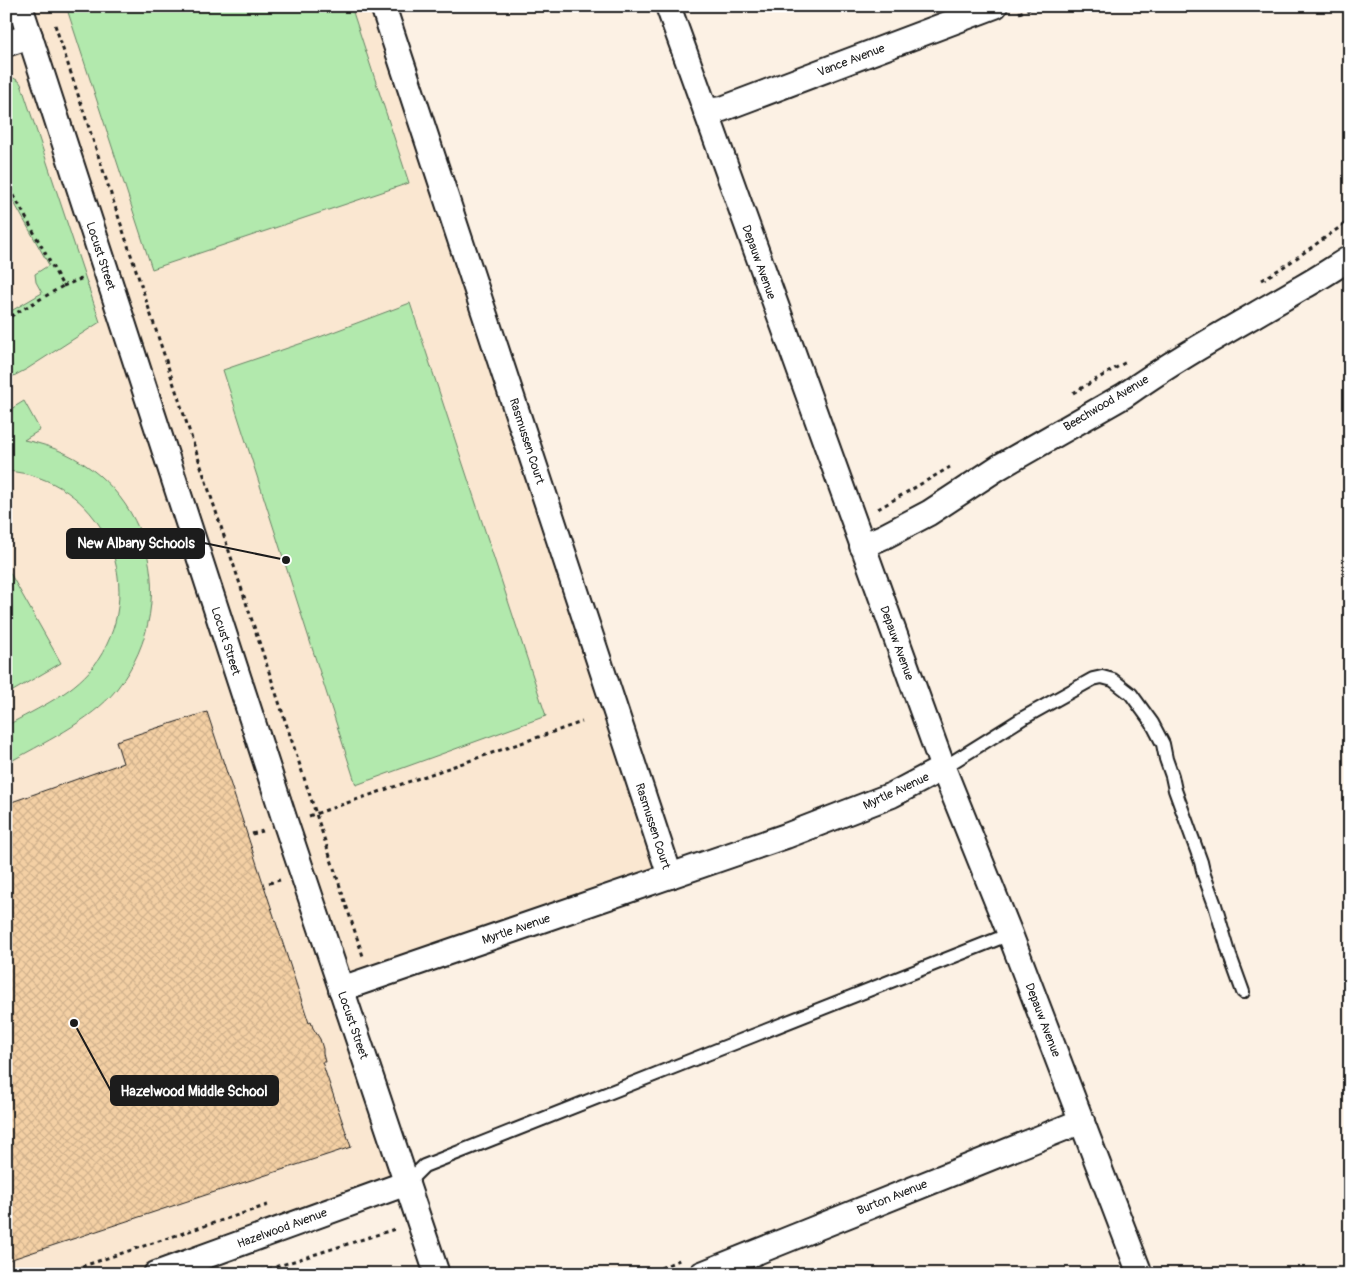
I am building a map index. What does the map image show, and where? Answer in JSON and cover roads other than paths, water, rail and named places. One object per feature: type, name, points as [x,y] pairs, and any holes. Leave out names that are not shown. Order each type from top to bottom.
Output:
[{"type":"street","name":"Locust Street","points":[[20,6],[286,824],[437,1274]]},
{"type":"street","name":"Rasmussen Court","points":[[384,6],[670,876]]},
{"type":"street","name":"Depauw Avenue","points":[[668,6],[943,768],[1010,934],[1140,1274]]},
{"type":"street","name":"Vance Avenue","points":[[706,111],[722,109],[995,6]]},
{"type":"street","points":[[6,44],[30,36]]},
{"type":"street","name":"Beechwood Avenue","points":[[862,546],[928,513],[999,467],[1125,395],[1202,344],[1303,288],[1350,258]]},
{"type":"street","name":"Myrtle Avenue","points":[[341,989],[786,836],[892,795],[943,768]]},
{"type":"street","name":"Burton Avenue","points":[[702,1274],[1082,1121]]},
{"type":"street","name":"Hazelwood Avenue","points":[[156,1274],[408,1183]]},
{"type":"lane","name":"Myrtle Avenue","points":[[943,768],[1023,718],[1094,679],[1102,677],[1113,680],[1131,694],[1152,723],[1163,744],[1166,759],[1243,992]]},
{"type":"lane","points":[[408,1183],[424,1166],[1010,934]]},
{"type":"place","name":"New Albany Schools","points":[[286,560]]},
{"type":"place","name":"Hazelwood Middle School","points":[[74,1023]]}]
